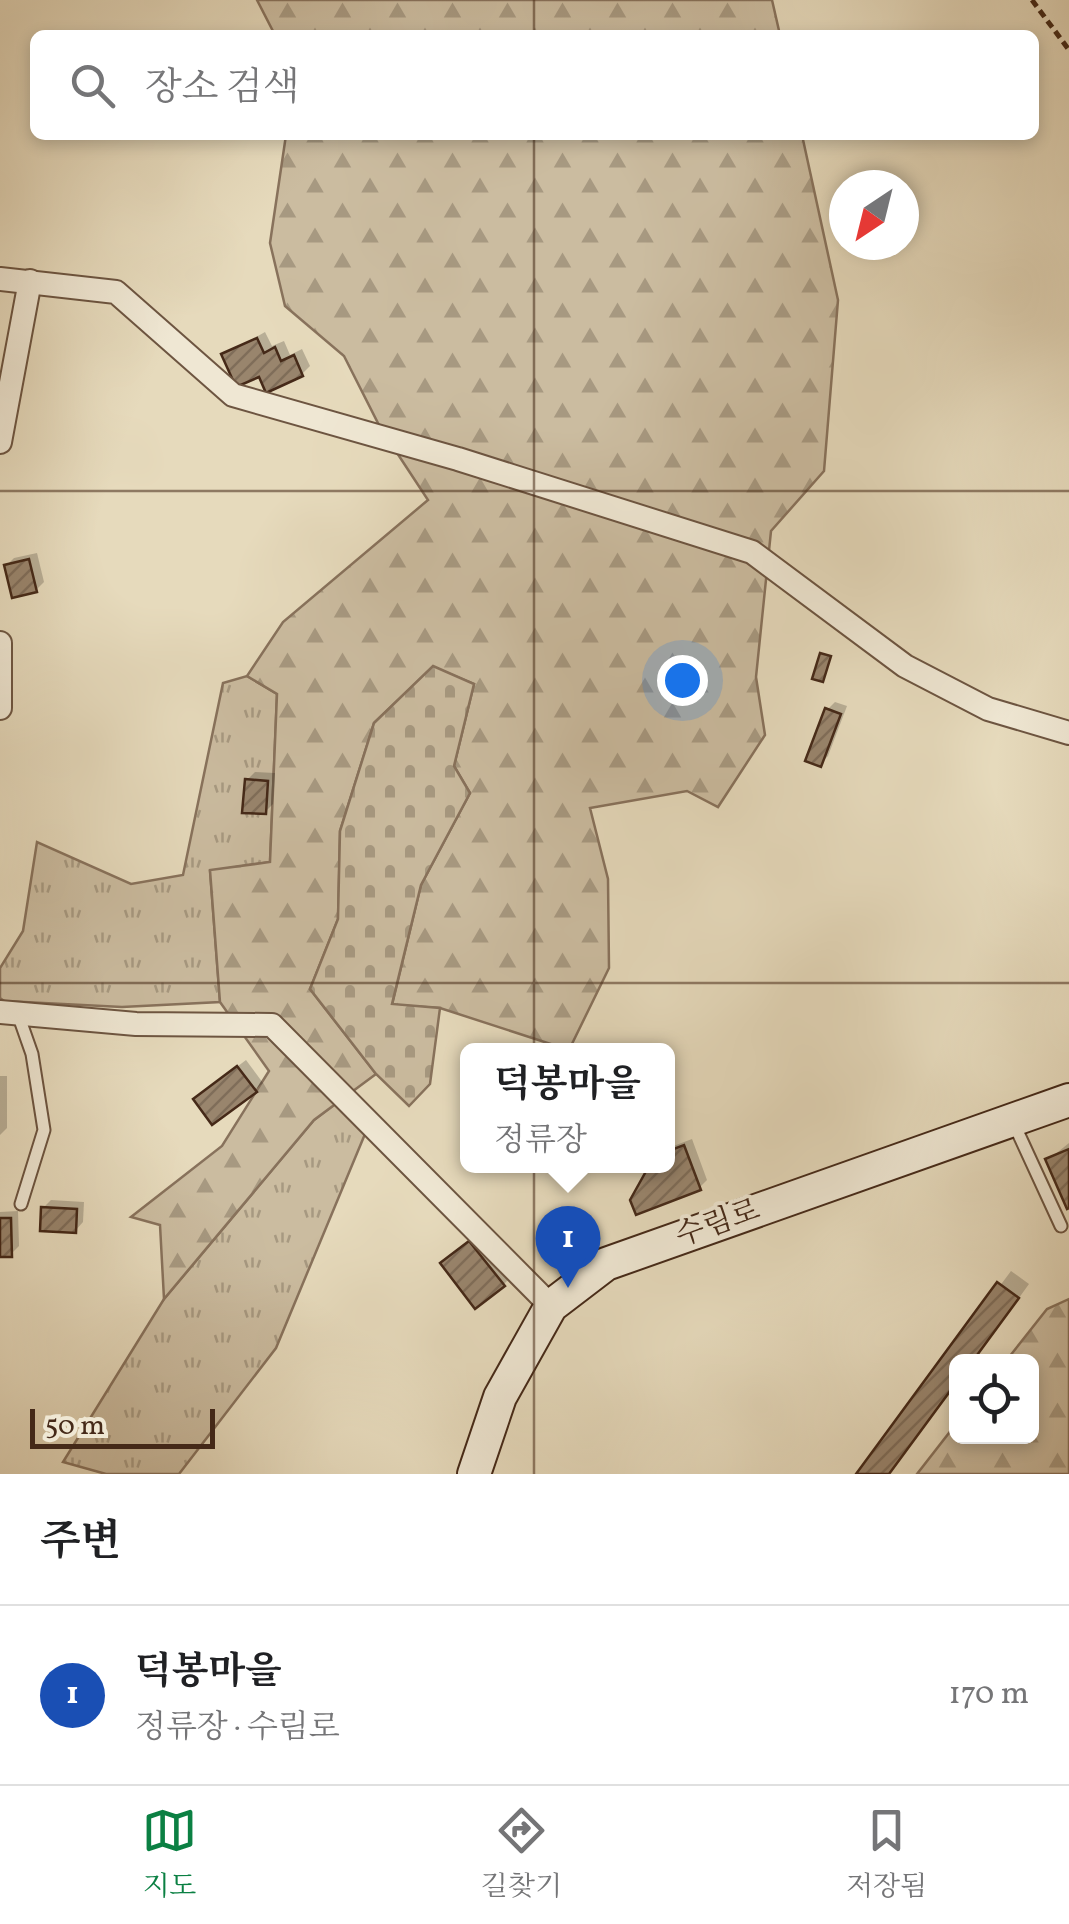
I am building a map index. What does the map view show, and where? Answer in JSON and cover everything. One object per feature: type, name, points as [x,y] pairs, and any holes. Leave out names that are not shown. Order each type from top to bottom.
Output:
[{"type":"main road","name":"수림로","points":[[474,1474],[500,1398],[552,1306],[606,1264],[1069,1100]]},
{"type":"street","points":[[0,279],[116,292],[232,395],[458,459],[752,552],[905,666],[988,709],[1069,734]]},
{"type":"street","points":[[0,442],[30,281]]},
{"type":"street","points":[[0,643],[0,708]]},
{"type":"street","points":[[10,1014],[272,1026],[552,1306]]},
{"type":"lane","points":[[10,1014],[32,1054],[44,1130],[21,1204]]},
{"type":"lane","points":[[1012,1120],[1061,1226]]},
{"type":"path","points":[[1032,0],[1069,50]]},
{"type":"green space","points":[[257,0],[772,0],[779,30],[272,30]]},
{"type":"green space","points":[[285,140],[803,140],[838,300],[824,471],[771,531],[756,677],[765,735],[718,807],[687,791],[590,808],[608,879],[609,968],[572,1043],[548,1043],[440,1008],[392,1005],[421,885],[470,793],[454,766],[474,684],[433,667],[374,723],[340,831],[338,919],[310,989],[376,1074],[314,1120],[164,1299],[160,1225],[131,1217],[222,1146],[269,1071],[220,1002],[210,870],[270,862],[277,694],[247,676],[283,622],[428,500],[380,427],[344,356],[285,306],[270,243]]},
{"type":"green space","points":[[433,666],[474,684],[454,766],[470,793],[421,885],[392,1004],[440,1008],[430,1084],[409,1106],[376,1074],[310,989],[338,919],[340,831],[374,723]]},
{"type":"green space","points":[[247,676],[277,694],[270,862],[210,871],[220,1002],[122,1007],[0,998],[0,968],[23,931],[37,842],[131,884],[183,875],[223,683]]},
{"type":"green space","points":[[335,1104],[365,1134],[276,1348],[179,1474],[106,1474],[63,1462],[164,1299],[314,1120]]},
{"type":"green space","points":[[1069,1299],[1069,1474],[917,1474],[949,1433],[949,1444],[1039,1444],[1039,1354],[1012,1354],[1047,1309]]},
{"type":"building","points":[[257,338],[264,353],[275,347],[281,361],[294,355],[303,376],[266,393],[259,377],[236,387],[221,354]]},
{"type":"building","points":[[29,559],[37,592],[12,598],[4,565]]},
{"type":"building","points":[[820,653],[831,656],[823,682],[812,679]]},
{"type":"building","points":[[825,708],[841,714],[821,767],[805,761]]},
{"type":"building","points":[[245,779],[268,781],[266,814],[242,813]]},
{"type":"building","points":[[237,1066],[257,1092],[212,1125],[193,1099]]},
{"type":"building","points":[[684,1145],[701,1190],[636,1215],[630,1200],[645,1173],[675,1173],[675,1148]]},
{"type":"building","points":[[1069,1149],[1069,1208],[1067,1209],[1045,1159]]},
{"type":"building","points":[[41,1207],[77,1209],[76,1233],[40,1231]]},
{"type":"building","points":[[0,1218],[11,1218],[12,1257],[0,1257]]},
{"type":"building","points":[[469,1241],[505,1286],[475,1309],[440,1263]]},
{"type":"building","points":[[997,1282],[1019,1298],[978,1354],[949,1354],[949,1393],[889,1474],[856,1474]]},
{"type":"place","name":"덕봉마을","points":[[568,1288]]}]
